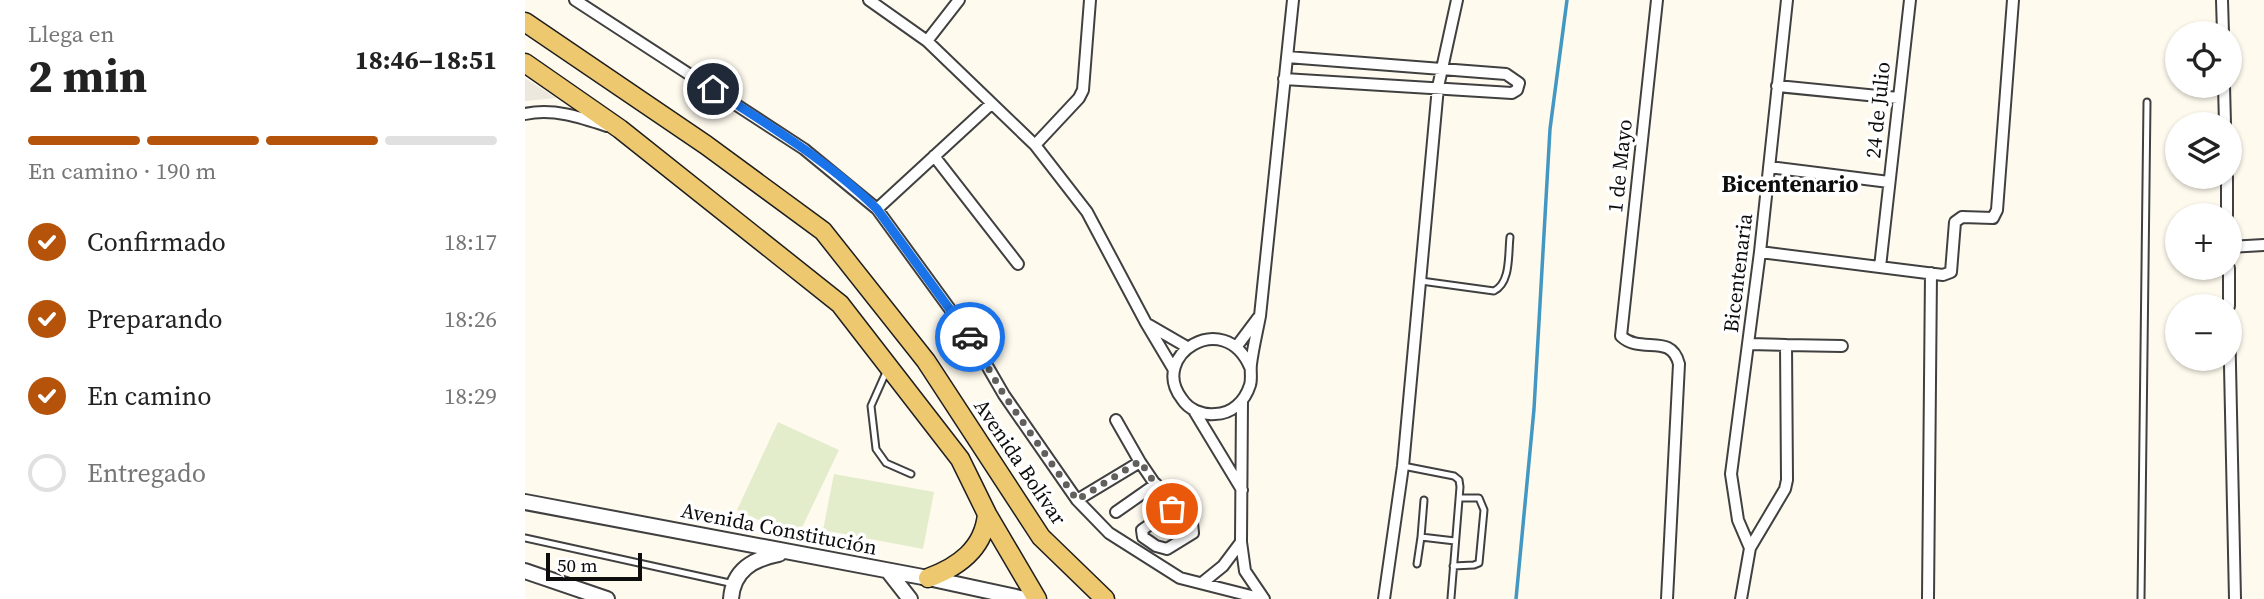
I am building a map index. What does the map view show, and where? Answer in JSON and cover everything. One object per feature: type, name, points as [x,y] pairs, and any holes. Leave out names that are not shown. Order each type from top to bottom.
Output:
[{"type":"main road","name":"Avenida Bolívar","points":[[525,22],[706,145],[823,231],[926,361],[1041,537],[1105,599]]},
{"type":"main road","points":[[525,63],[619,130],[840,304],[960,460],[987,514],[1037,599]]},
{"type":"main road","points":[[928,578],[963,560],[977,544],[986,527],[987,514]]},
{"type":"street","points":[[575,0],[804,149],[877,209],[971,338],[1004,395],[1077,500],[1109,533],[1180,578],[1264,599]]},
{"type":"street","points":[[869,0],[927,41],[1035,145],[1087,212],[1174,370]]},
{"type":"street","points":[[927,41],[959,0]]},
{"type":"street","points":[[1035,145],[1079,98],[1083,90],[1090,0]]},
{"type":"street","points":[[1192,410],[1219,414],[1232,410],[1242,401],[1251,384],[1250,366],[1260,316],[1293,0]]},
{"type":"street","points":[[1384,599],[1403,466],[1438,87],[1457,0]]},
{"type":"street","name":"1 de Mayo","points":[[1657,0],[1621,336],[1634,344],[1667,346],[1676,353],[1679,365],[1667,599]]},
{"type":"street","name":"Bicentenaria","points":[[1750,548],[1738,520],[1731,474],[1760,252],[1787,0]]},
{"type":"street","name":"24 de Julio","points":[[1880,267],[1910,0]]},
{"type":"street","points":[[1760,252],[1943,275],[1951,272],[1955,222],[1958,219],[1993,218],[1996,215],[2013,0]]},
{"type":"street","points":[[2222,0],[2223,21]]},
{"type":"street","points":[[1284,79],[1512,93],[1517,90],[1519,83],[1506,74],[1287,57]]},
{"type":"street","points":[[1777,86],[1898,98]]},
{"type":"street","points":[[877,209],[991,104]]},
{"type":"street","points":[[525,114],[542,110],[579,117],[619,130]]},
{"type":"street","points":[[934,156],[1018,264]]},
{"type":"street","points":[[1769,167],[1889,181]]},
{"type":"street","points":[[2242,246],[2264,245]]},
{"type":"street","points":[[1928,599],[1931,272]]},
{"type":"street","points":[[1237,346],[1260,316]]},
{"type":"street","points":[[1146,323],[1187,347]]},
{"type":"street","points":[[1242,490],[1192,410],[1181,399],[1175,385],[1174,370],[1187,347],[1199,340],[1219,338],[1237,346],[1250,366]]},
{"type":"street","points":[[1749,344],[1842,346]]},
{"type":"street","points":[[1741,599],[1750,548],[1785,489],[1787,480],[1786,345]]},
{"type":"street","points":[[2230,371],[2235,599]]},
{"type":"street","points":[[1242,401],[1241,542],[1245,571],[1264,599]]},
{"type":"street","points":[[1116,420],[1172,509],[1142,530],[1143,537],[1156,546],[1167,549],[1193,533],[1192,523]]},
{"type":"street","points":[[1077,500],[1140,461]]},
{"type":"street","points":[[1116,512],[1156,484]]},
{"type":"street","name":"Avenida Constitución","points":[[525,502],[928,578],[1025,599]]},
{"type":"street","points":[[1202,583],[1223,566],[1241,542]]},
{"type":"street","points":[[733,592],[739,575],[748,564],[788,553]]},
{"type":"street","points":[[525,571],[600,598]]},
{"type":"street","points":[[888,571],[910,599]]},
{"type":"lane","points":[[2141,599],[2147,102]]},
{"type":"lane","points":[[1421,281],[1494,291],[1501,288],[1505,280],[1510,237]]},
{"type":"lane","points":[[888,368],[871,406],[876,449],[886,463],[911,474]]},
{"type":"lane","points":[[1403,466],[1454,476],[1459,480],[1451,598]]},
{"type":"lane","points":[[1453,566],[1479,563],[1484,510],[1479,498],[1459,498]]},
{"type":"lane","points":[[1417,564],[1424,500]]},
{"type":"lane","points":[[1421,537],[1455,541]]},
{"type":"lane","points":[[525,538],[733,592]]},
{"type":"green space","points":[[778,422],[839,450],[797,538],[737,510]]},
{"type":"green space","points":[[834,474],[934,492],[923,549],[823,530]]},
{"type":"shaded area","points":[[525,78],[556,98],[525,101]]},
{"type":"waterway","points":[[1516,599],[1534,409],[1550,129],[1567,0]]},
{"type":"way so far","points":[[970,337],[1004,395],[1077,500],[1140,461],[1172,509]]},
{"type":"district","name":"Bicentenario","points":[[1790,184]]},
{"type":"route","points":[[713,89],[804,149],[866,198],[877,209],[970,337]]}]
